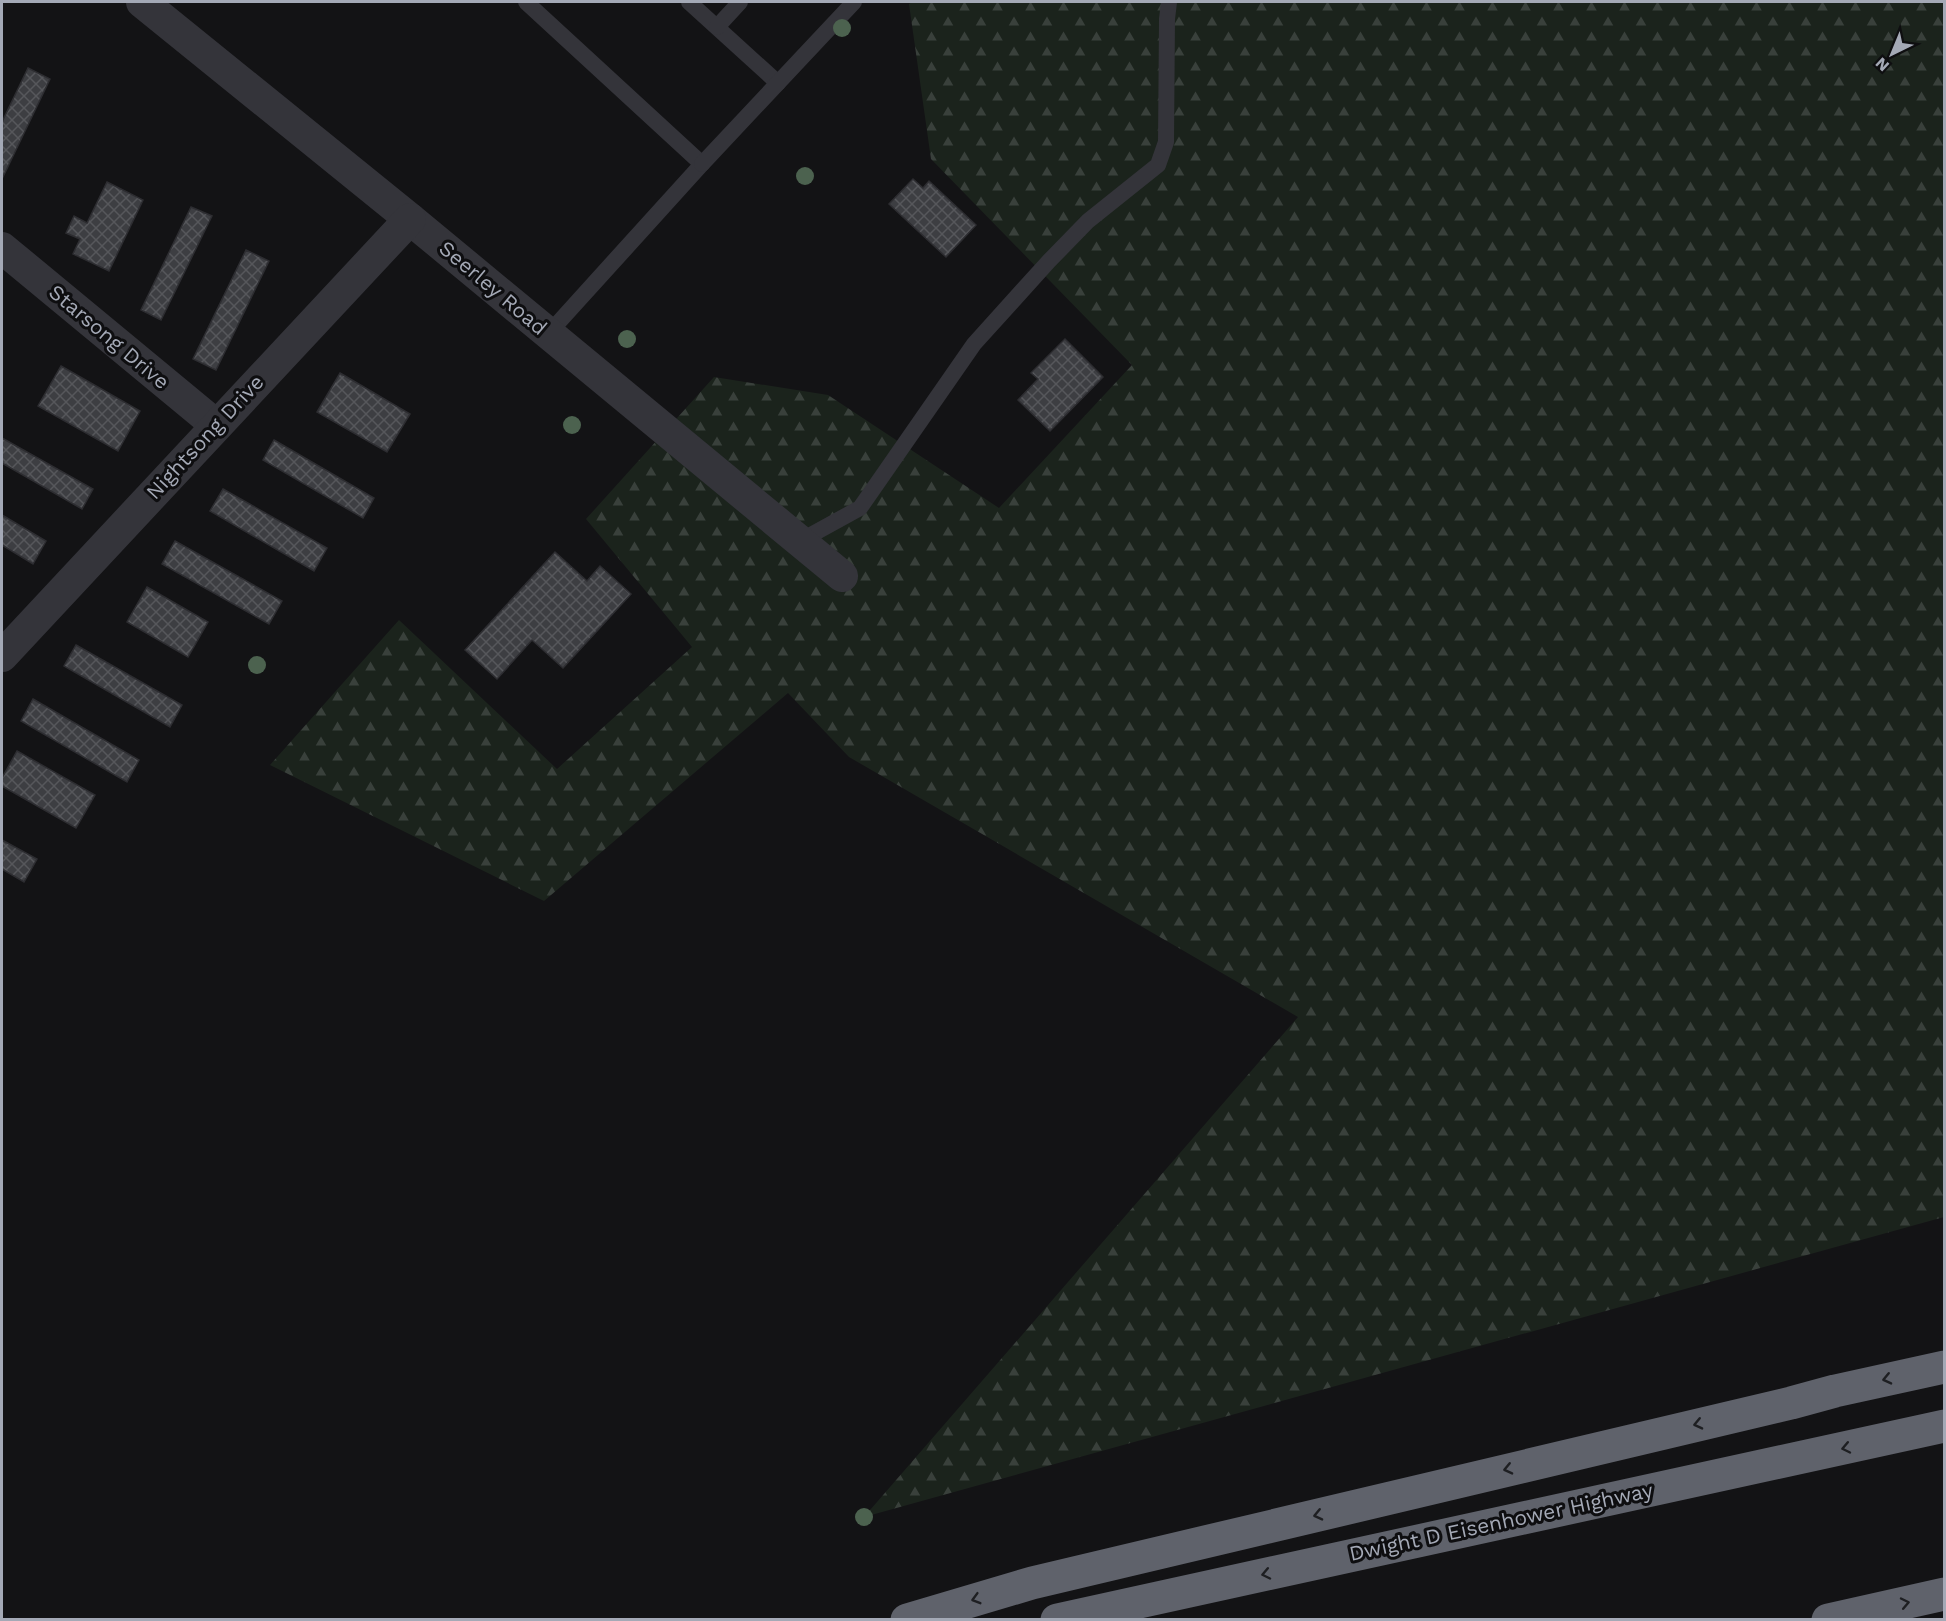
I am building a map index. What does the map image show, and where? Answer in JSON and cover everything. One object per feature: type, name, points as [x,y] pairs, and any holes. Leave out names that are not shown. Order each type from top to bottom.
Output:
[{"type":"highway","points":[[907,1620],[1044,1580],[1944,1367]]},
{"type":"highway","name":"Dwight D Eisenhower Highway","points":[[1057,1620],[1944,1426]]},
{"type":"highway","points":[[1828,1620],[1944,1594]]},
{"type":"street","name":"Seerley Road","points":[[142,2],[410,219],[842,576]]},
{"type":"street","name":"Nightsong Drive","points":[[2,656],[410,219]]},
{"type":"street","name":"Starsong Drive","points":[[2,248],[216,426]]},
{"type":"lane","points":[[526,2],[702,164]]},
{"type":"lane","points":[[690,2],[778,83]]},
{"type":"lane","points":[[717,27],[740,2]]},
{"type":"lane","points":[[548,334],[702,164],[854,2]]},
{"type":"lane","points":[[800,541],[860,508],[974,344],[1088,221],[1158,165],[1166,142],[1169,2]]},
{"type":"green space","points":[[912,2],[1944,2],[1944,1217],[864,1517],[1298,1017],[849,757],[788,693],[544,901],[270,765],[399,620],[557,769],[692,647],[586,519],[714,377],[828,395],[999,508],[1132,365],[931,159],[909,4]]},
{"type":"building","points":[[28,68],[50,79],[2,179],[2,122]]},
{"type":"building","points":[[913,179],[923,188],[929,181],[976,225],[946,257],[889,204]]},
{"type":"building","points":[[107,182],[143,200],[109,271],[73,254],[80,239],[66,233],[74,216],[87,223]]},
{"type":"building","points":[[191,207],[212,216],[161,320],[141,310]]},
{"type":"building","points":[[246,250],[269,261],[216,370],[193,359]]},
{"type":"building","points":[[1065,339],[1103,377],[1050,431],[1018,400],[1038,379],[1031,373]]},
{"type":"building","points":[[61,366],[140,411],[118,451],[38,406]]},
{"type":"building","points":[[340,373],[410,414],[387,452],[317,412]]},
{"type":"building","points":[[2,438],[93,489],[82,509],[2,463]]},
{"type":"building","points":[[274,440],[374,498],[363,518],[263,460]]},
{"type":"building","points":[[223,489],[327,548],[314,571],[210,511]]},
{"type":"building","points":[[2,515],[46,541],[33,564],[2,545]]},
{"type":"building","points":[[175,541],[282,601],[269,624],[162,564]]},
{"type":"building","points":[[555,552],[587,581],[600,566],[631,594],[563,668],[532,640],[497,679],[465,650]]},
{"type":"building","points":[[147,587],[208,622],[188,657],[127,622]]},
{"type":"building","points":[[76,645],[182,705],[170,727],[64,666]]},
{"type":"building","points":[[33,699],[139,760],[127,782],[21,721]]},
{"type":"building","points":[[17,751],[95,795],[76,828],[2,786],[2,778]]},
{"type":"building","points":[[2,840],[37,859],[24,882],[2,869]]}]
